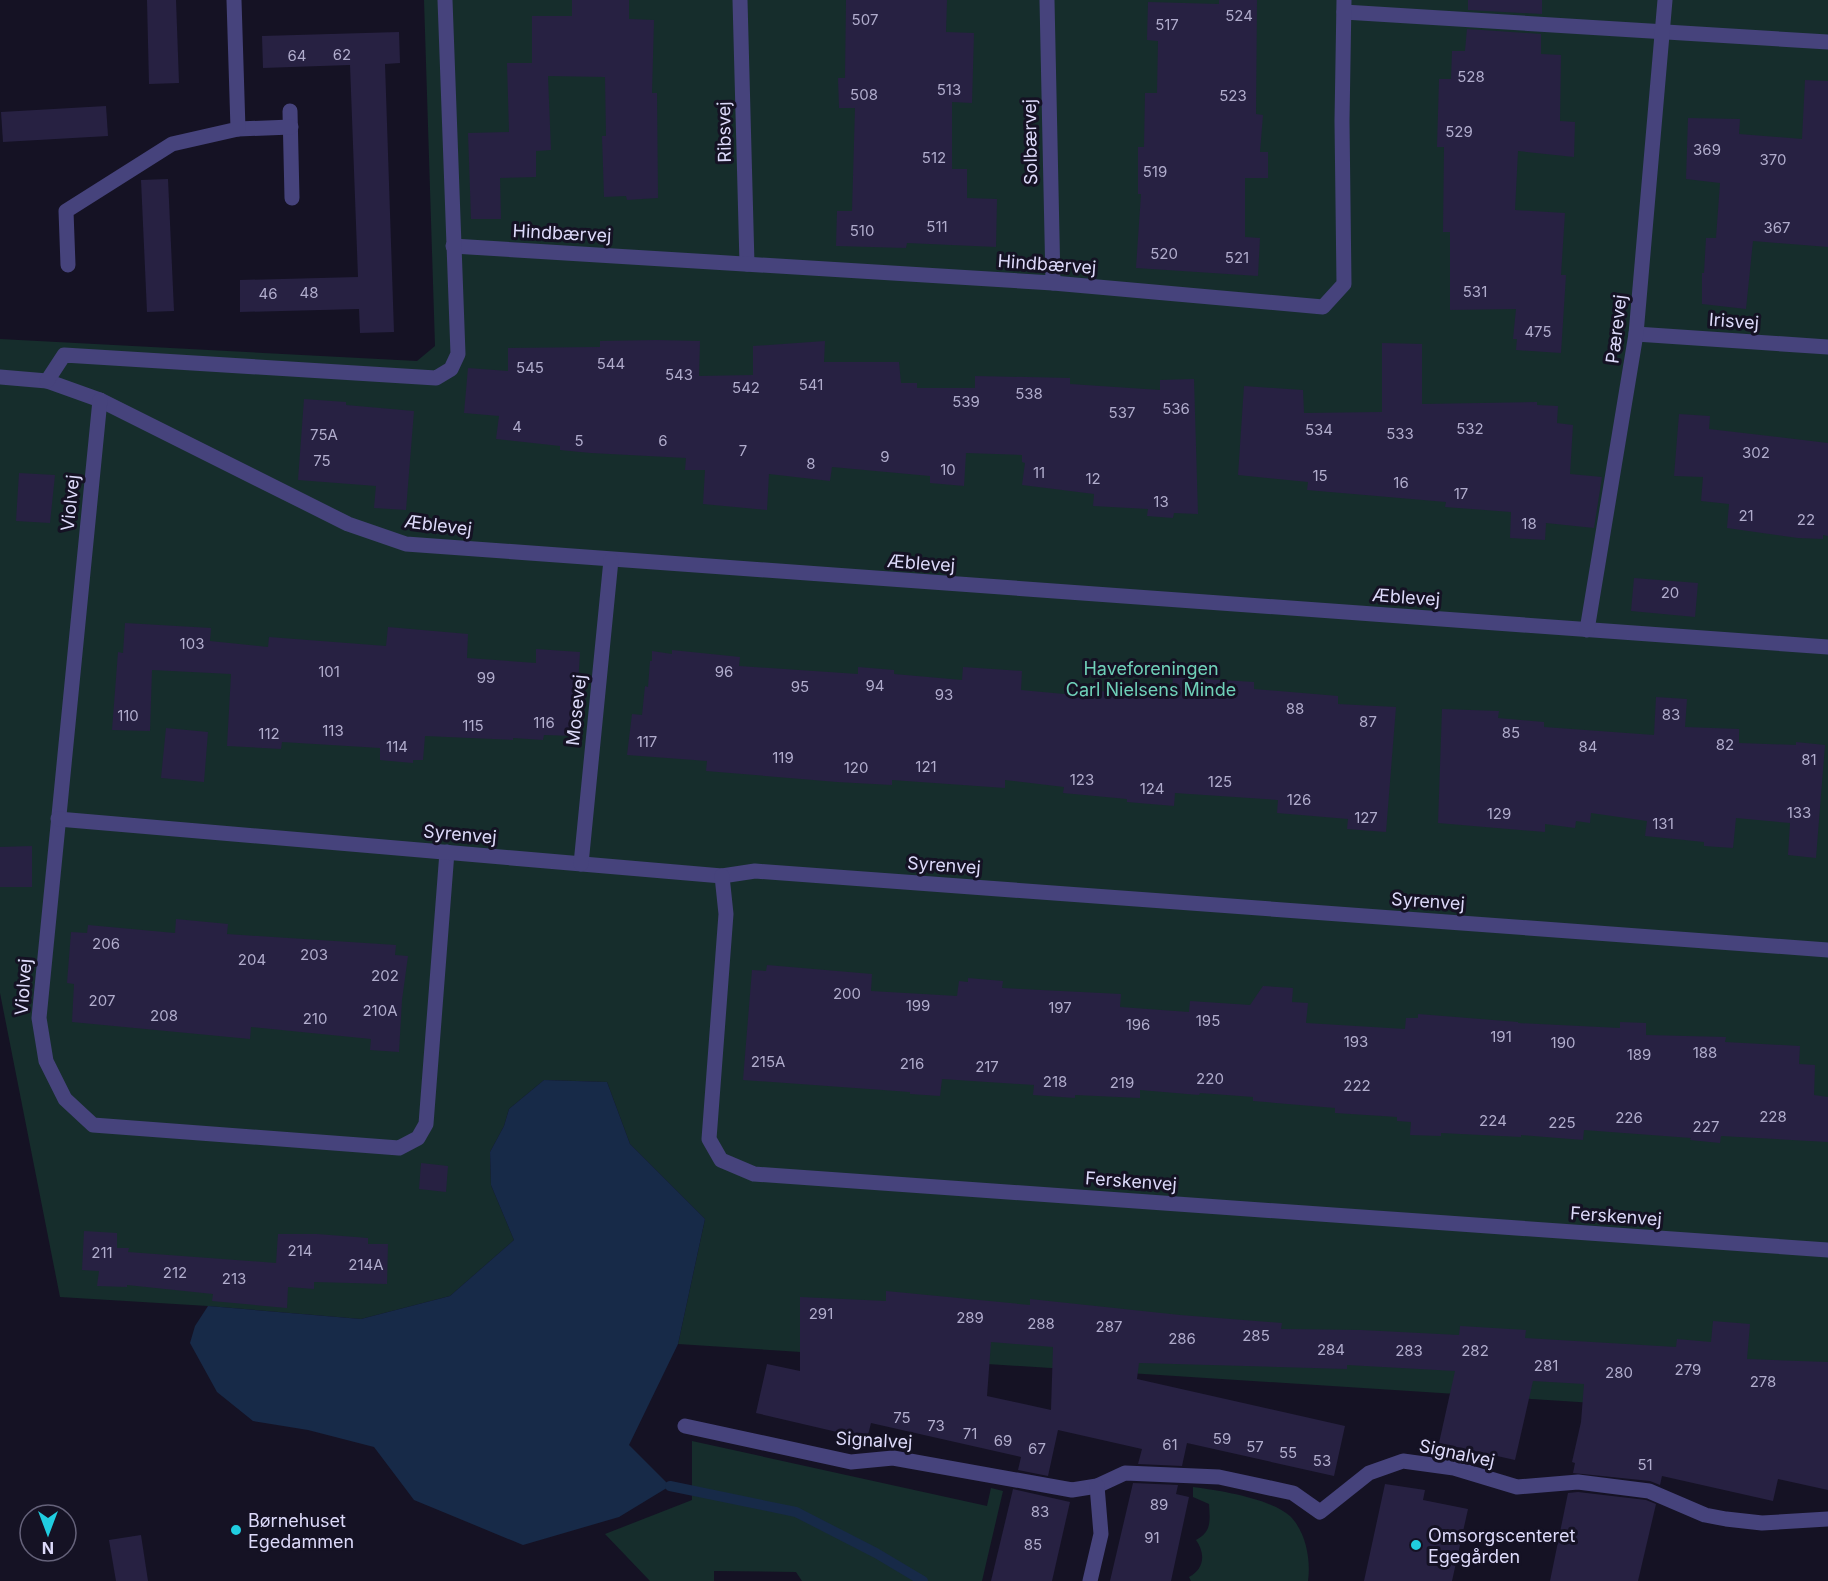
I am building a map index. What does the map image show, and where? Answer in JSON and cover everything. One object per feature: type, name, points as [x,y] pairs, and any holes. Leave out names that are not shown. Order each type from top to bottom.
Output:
[{"type":"street","points":[[234,0],[238,129]]},
{"type":"street","points":[[0,377],[47,381],[64,355],[436,378],[451,369],[458,354],[445,0]]},
{"type":"street","name":"Ribsvej","points":[[740,0],[747,264]]},
{"type":"street","name":"Solbærvej","points":[[1047,0],[1053,283]]},
{"type":"street","name":"Pærevej","points":[[1587,630],[1636,334],[1665,0]]},
{"type":"street","points":[[1344,6],[1828,42]]},
{"type":"street","name":"Hindbærvej","points":[[453,246],[1053,283],[1323,307],[1344,284],[1342,121],[1344,6]]},
{"type":"street","points":[[290,111],[292,198]]},
{"type":"street","points":[[68,265],[66,211],[172,144],[238,129],[291,128]]},
{"type":"street","name":"Irisvej","points":[[1636,334],[1828,347]]},
{"type":"street","name":"Æblevej","points":[[47,381],[100,400],[348,524],[406,544],[1828,647]]},
{"type":"street","name":"Violvej","points":[[100,400],[39,1018],[46,1061],[65,1099],[93,1125],[399,1148],[418,1138],[426,1124],[447,852]]},
{"type":"street","name":"Mosevej","points":[[581,864],[611,560]]},
{"type":"street","name":"Syrenvej","points":[[58,819],[722,876],[755,871],[1828,950]]},
{"type":"street","name":"Ferskenvej","points":[[722,876],[726,914],[710,1139],[721,1160],[754,1174],[1828,1250]]},
{"type":"street","name":"Signalvej","points":[[685,1426],[851,1462],[893,1458],[1072,1490],[1097,1486],[1125,1473],[1219,1477],[1293,1493],[1320,1512],[1369,1473],[1403,1461],[1454,1468],[1517,1487],[1578,1482],[1649,1491],[1705,1515],[1726,1519],[1762,1523],[1828,1520]]},
{"type":"street","points":[[1090,1581],[1101,1534],[1097,1486]]},
{"type":"green space","name":"Haveforeningen Carl Nielsens Minde","points":[[424,0],[1828,0],[1828,1418],[678,1344],[705,1219],[630,1144],[607,1082],[544,1080],[509,1109],[504,1126],[490,1152],[491,1185],[514,1240],[450,1296],[361,1319],[208,1306],[60,1297],[0,993],[0,339],[417,361],[435,346]]},
{"type":"green space","points":[[692,1441],[987,1506],[991,1488],[1003,1491],[982,1581],[802,1581],[796,1572],[714,1571],[714,1581],[650,1581],[605,1534],[692,1500]]},
{"type":"green space","points":[[1193,1487],[1258,1500],[1290,1516],[1304,1538],[1309,1564],[1308,1581],[1191,1581],[1189,1577],[1198,1570],[1202,1561],[1196,1540],[1205,1533],[1210,1520],[1209,1504],[1193,1497]]},
{"type":"water","points":[[544,1080],[607,1082],[630,1144],[705,1219],[678,1344],[629,1445],[670,1486],[619,1517],[523,1545],[414,1500],[374,1447],[308,1430],[253,1421],[217,1392],[190,1343],[195,1326],[208,1306],[361,1319],[450,1296],[514,1240],[491,1185],[490,1152],[504,1126],[509,1109]]},
{"type":"building","points":[[147,0],[176,0],[179,83],[149,84]]},
{"type":"building","points":[[572,0],[629,0],[629,19],[654,20],[652,93],[657,93],[658,198],[627,200],[626,196],[604,197],[602,136],[606,136],[605,77],[548,76],[551,150],[536,151],[536,177],[500,178],[501,219],[471,219],[468,133],[509,132],[507,63],[532,63],[532,16],[572,16]]},
{"type":"building","points":[[846,0],[947,0],[946,32],[974,33],[972,103],[952,102],[952,169],[967,169],[967,198],[997,199],[996,247],[907,243],[906,248],[836,246],[837,211],[852,211],[855,108],[839,108],[838,78],[845,78]]},
{"type":"building","points":[[1219,0],[1257,0],[1256,114],[1263,115],[1260,152],[1268,152],[1268,178],[1245,178],[1245,237],[1260,238],[1258,276],[1136,268],[1141,194],[1138,194],[1138,147],[1144,147],[1145,93],[1157,93],[1158,41],[1147,40],[1148,2],[1219,4]]},
{"type":"building","points":[[1468,0],[1542,0],[1542,14],[1468,10]]},
{"type":"building","points":[[1467,29],[1541,34],[1541,54],[1561,55],[1560,121],[1575,122],[1574,157],[1518,151],[1515,210],[1565,213],[1561,275],[1566,275],[1561,353],[1516,350],[1517,339],[1513,339],[1516,309],[1450,310],[1450,232],[1443,232],[1444,147],[1437,147],[1439,79],[1451,79],[1452,51],[1465,51]]},
{"type":"building","points":[[399,32],[400,63],[385,64],[394,332],[360,333],[359,309],[240,312],[240,280],[358,277],[350,65],[263,68],[262,36]]},
{"type":"building","points":[[1805,80],[1828,81],[1828,247],[1753,241],[1746,309],[1702,304],[1702,273],[1704,273],[1706,238],[1716,238],[1720,183],[1686,179],[1688,118],[1740,119],[1739,134],[1802,139]]},
{"type":"building","points":[[106,106],[108,136],[3,142],[1,112]]},
{"type":"building","points":[[168,179],[174,311],[147,312],[141,180]]},
{"type":"building","points":[[600,341],[700,341],[699,376],[753,375],[753,346],[825,341],[824,362],[899,362],[901,383],[917,383],[917,388],[975,388],[975,376],[1070,378],[1070,384],[1160,390],[1160,380],[1194,379],[1198,514],[1174,513],[1173,518],[1147,516],[1148,509],[1093,506],[1094,494],[1022,485],[1025,463],[1022,462],[1022,455],[966,453],[964,486],[930,483],[930,476],[832,467],[830,481],[769,474],[767,510],[703,504],[705,470],[685,470],[686,458],[560,450],[560,446],[496,439],[499,416],[464,413],[468,368],[508,371],[508,348],[600,347]]},
{"type":"building","points":[[1382,343],[1422,344],[1422,404],[1537,402],[1537,405],[1558,406],[1557,423],[1573,425],[1570,474],[1602,477],[1594,528],[1546,523],[1545,540],[1510,538],[1511,512],[1445,507],[1446,502],[1307,490],[1308,482],[1238,475],[1244,386],[1303,390],[1304,413],[1382,412]]},
{"type":"building","points":[[304,399],[414,411],[406,510],[374,508],[376,486],[298,480]]},
{"type":"building","points":[[1679,414],[1710,416],[1709,429],[1828,443],[1828,536],[1823,535],[1823,539],[1798,538],[1727,528],[1729,504],[1701,501],[1703,477],[1674,476]]},
{"type":"building","points":[[19,473],[55,475],[50,523],[16,521]]},
{"type":"building","points":[[1634,578],[1698,583],[1695,617],[1631,611]]},
{"type":"building","points":[[125,623],[211,628],[210,641],[268,647],[269,637],[386,646],[388,627],[468,634],[467,658],[536,663],[536,649],[580,652],[575,736],[544,735],[543,740],[513,738],[513,740],[425,736],[423,760],[413,760],[413,763],[380,760],[380,748],[282,742],[281,749],[227,746],[231,674],[152,670],[150,731],[112,730],[118,652],[123,653]]},
{"type":"building","points":[[672,650],[740,657],[739,666],[858,674],[858,667],[894,670],[894,674],[962,680],[963,667],[1022,671],[1021,690],[1075,695],[1076,689],[1134,694],[1134,686],[1172,689],[1173,677],[1254,682],[1254,689],[1338,696],[1338,704],[1396,707],[1386,832],[1347,829],[1348,819],[1277,813],[1278,800],[1175,793],[1174,806],[1063,793],[1064,787],[1005,780],[1005,788],[892,780],[892,785],[837,782],[706,771],[707,761],[627,755],[632,714],[642,715],[652,651],[672,654]]},
{"type":"building","points":[[1656,697],[1687,699],[1685,727],[1739,729],[1739,743],[1796,745],[1796,742],[1825,745],[1816,858],[1788,855],[1790,823],[1736,818],[1733,848],[1704,846],[1704,842],[1645,836],[1647,821],[1591,813],[1590,823],[1576,821],[1575,828],[1545,824],[1545,832],[1438,823],[1442,709],[1499,711],[1498,718],[1544,722],[1544,727],[1654,735]]},
{"type":"building","points":[[166,728],[208,732],[204,782],[161,778]]},
{"type":"building","points":[[32,846],[32,887],[0,887],[0,847]]},
{"type":"building","points":[[176,919],[228,924],[227,934],[396,945],[395,955],[408,956],[402,1000],[399,1052],[370,1050],[371,1039],[251,1027],[250,1039],[72,1022],[74,984],[67,983],[71,932],[87,933],[88,925],[175,933]]},
{"type":"building","points":[[767,965],[872,974],[871,991],[957,996],[959,981],[968,982],[968,978],[1003,981],[1002,988],[1121,994],[1120,1007],[1189,1012],[1190,1001],[1250,1005],[1263,986],[1293,988],[1292,1002],[1308,1003],[1306,1023],[1405,1029],[1406,1018],[1418,1018],[1418,1014],[1518,1023],[1620,1028],[1620,1022],[1646,1023],[1646,1035],[1726,1037],[1725,1042],[1800,1046],[1799,1064],[1815,1065],[1814,1095],[1828,1097],[1828,1142],[1721,1136],[1720,1143],[1690,1140],[1691,1138],[1584,1130],[1583,1140],[1521,1135],[1521,1137],[1441,1133],[1441,1136],[1410,1135],[1411,1122],[1397,1121],[1397,1117],[1335,1113],[1335,1108],[1253,1101],[1253,1097],[1140,1090],[1140,1098],[1075,1095],[1075,1098],[1033,1095],[1034,1085],[942,1079],[940,1096],[743,1080],[752,970],[766,971]]},
{"type":"building","points":[[421,1163],[448,1166],[446,1192],[419,1189]]},
{"type":"building","points":[[84,1231],[117,1233],[117,1248],[129,1248],[128,1252],[276,1263],[278,1234],[368,1238],[368,1244],[388,1244],[387,1284],[314,1282],[314,1289],[288,1287],[287,1308],[212,1301],[213,1294],[127,1285],[127,1287],[97,1286],[99,1271],[82,1270]]},
{"type":"building","points":[[886,1291],[1030,1305],[1030,1299],[1282,1323],[1281,1329],[1459,1335],[1460,1326],[1526,1330],[1525,1338],[1676,1347],[1677,1339],[1711,1342],[1713,1321],[1750,1324],[1747,1359],[1828,1362],[1828,1490],[1778,1479],[1773,1501],[1662,1476],[1660,1485],[1650,1481],[1573,1473],[1575,1463],[1572,1462],[1581,1422],[1584,1384],[1533,1381],[1515,1460],[1439,1443],[1455,1371],[1347,1365],[1347,1369],[1139,1363],[1137,1379],[1345,1426],[1334,1476],[1187,1443],[1182,1466],[1138,1464],[1142,1449],[1058,1430],[1048,1476],[1018,1470],[1021,1457],[871,1423],[867,1439],[756,1413],[767,1364],[800,1371],[800,1297],[886,1301]],"holes":[[[991,1342],[1053,1347],[1051,1410],[987,1396]]]},
{"type":"building","points":[[1133,1483],[1178,1485],[1176,1494],[1189,1497],[1171,1581],[1110,1581]]},
{"type":"building","name":"Omsorgscenteret Egegården","points":[[1385,1484],[1425,1490],[1423,1500],[1468,1509],[1452,1581],[1364,1581]]},
{"type":"building","points":[[1013,1489],[1070,1502],[1052,1581],[991,1581]]},
{"type":"building","name":"Omsorgscenteret Egegården","points":[[1578,1492],[1646,1500],[1656,1504],[1638,1581],[1550,1581],[1568,1493]]},
{"type":"building","points":[[141,1535],[148,1581],[116,1581],[109,1540]]},
{"type":"waterway","points":[[670,1486],[796,1512],[876,1553],[923,1581]]},
{"type":"place","name":"Børnehuset Egedammen","points":[[236,1530]]},
{"type":"place","name":"Omsorgscenteret Egegården","points":[[1416,1545]]}]
